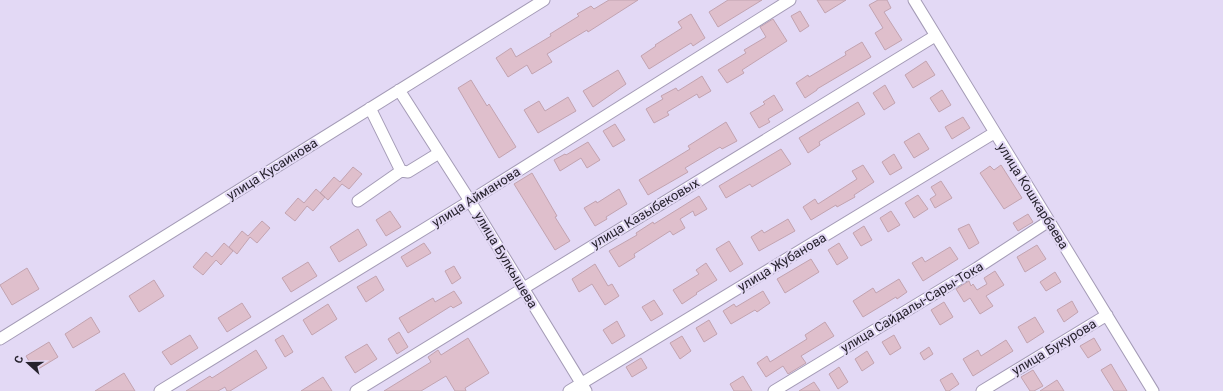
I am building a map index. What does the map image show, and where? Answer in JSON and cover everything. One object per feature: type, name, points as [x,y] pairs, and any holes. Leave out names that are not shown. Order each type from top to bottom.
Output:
[{"type":"street","name":"улица Кусаинова","points":[[0,339],[544,0]]},
{"type":"street","name":"улица Айманова","points":[[160,391],[470,201],[790,0]]},
{"type":"street","name":"улица Кошкарбаева","points":[[914,0],[1153,391]]},
{"type":"street","name":"улица Казыбековых","points":[[356,391],[935,36]]},
{"type":"street","name":"улица Булкышева","points":[[399,90],[470,201],[584,387]]},
{"type":"street","points":[[370,108],[401,171]]},
{"type":"street","name":"улица Жубанова","points":[[569,391],[584,387],[994,133]]},
{"type":"street","points":[[358,200],[401,171],[408,172],[439,153]]},
{"type":"street","name":"улица Сайдалы-Сары-Тока","points":[[774,391],[977,268],[1049,221]]},
{"type":"street","name":"улица Букурова","points":[[982,391],[1106,315]]},
{"type":"building","points":[[609,0],[638,0],[588,32],[587,30],[547,54],[552,62],[532,74],[527,65],[508,77],[496,58],[511,48],[516,57],[551,36],[550,34],[579,16],[577,14],[591,6],[594,9]]},
{"type":"building","points":[[728,0],[762,0],[718,27],[709,12]]},
{"type":"building","points":[[817,0],[846,0],[825,13]]},
{"type":"building","points":[[878,0],[887,0],[891,8],[884,12],[902,40],[885,50],[875,33],[883,28],[869,5]]},
{"type":"building","points":[[800,11],[809,26],[800,32],[791,16]]},
{"type":"building","points":[[691,14],[705,38],[693,46],[691,43],[649,69],[641,56],[682,28],[678,22]]},
{"type":"building","points":[[773,19],[787,41],[742,70],[744,73],[727,83],[718,70],[746,53],[744,50],[766,37],[760,27]]},
{"type":"building","points":[[862,42],[871,57],[817,89],[805,98],[796,83],[846,55],[845,52]]},
{"type":"building","points":[[926,61],[935,75],[913,88],[905,75]]},
{"type":"building","points":[[618,70],[626,84],[593,107],[583,91]]},
{"type":"building","points":[[702,76],[711,91],[699,98],[697,94],[667,112],[669,115],[654,123],[646,109],[663,99],[661,96],[676,88],[678,91]]},
{"type":"building","points":[[471,80],[487,106],[489,104],[516,147],[499,158],[458,88]]},
{"type":"building","points":[[885,85],[895,103],[884,110],[873,93]]},
{"type":"building","points":[[942,90],[951,105],[939,112],[930,98]]},
{"type":"building","points":[[774,95],[783,110],[768,119],[770,122],[759,128],[750,113],[765,104],[763,102]]},
{"type":"building","points":[[568,97],[576,111],[538,133],[524,110],[539,101],[545,111]]},
{"type":"building","points":[[858,102],[865,114],[819,142],[820,145],[808,153],[799,138]]},
{"type":"building","points":[[963,117],[970,128],[952,139],[945,127]]},
{"type":"building","points":[[726,122],[737,141],[722,149],[720,147],[685,168],[688,172],[648,195],[639,180],[690,149],[688,146]]},
{"type":"building","points":[[615,124],[625,140],[613,147],[603,131]]},
{"type":"building","points":[[919,133],[929,149],[914,158],[904,142]]},
{"type":"building","points":[[588,142],[600,160],[587,168],[581,158],[560,171],[554,160]]},
{"type":"building","points":[[781,149],[791,164],[752,187],[750,184],[726,198],[719,186]]},
{"type":"building","points":[[894,154],[902,168],[890,175],[882,162]]},
{"type":"building","points":[[863,165],[874,182],[854,195],[855,197],[837,207],[836,205],[811,220],[803,207],[815,199],[818,204],[857,179],[852,171]]},
{"type":"building","points":[[1001,165],[1022,198],[1004,209],[980,173],[990,166],[994,170]]},
{"type":"building","points":[[353,167],[362,174],[349,189],[342,184],[328,200],[320,193],[334,177],[340,182]]},
{"type":"building","points":[[532,173],[557,216],[555,217],[570,241],[555,250],[514,184]]},
{"type":"building","points":[[941,181],[952,198],[935,208],[930,199],[936,195],[931,187]]},
{"type":"building","points":[[316,189],[325,197],[313,211],[307,206],[295,221],[285,213],[298,198],[304,203]]},
{"type":"building","points":[[619,189],[627,204],[595,226],[584,208],[596,201],[597,203]]},
{"type":"building","points":[[918,195],[928,209],[914,218],[905,203]]},
{"type":"building","points":[[699,196],[707,209],[695,216],[693,211],[680,219],[685,228],[673,235],[670,231],[634,254],[635,257],[619,267],[609,251],[637,235],[636,233],[653,222],[654,224]]},
{"type":"building","points":[[390,211],[401,227],[386,236],[376,220]]},
{"type":"building","points":[[891,211],[900,225],[888,232],[880,218]]},
{"type":"building","points":[[1028,214],[1033,222],[1018,231],[1013,223]]},
{"type":"building","points":[[788,219],[795,231],[759,251],[751,237],[762,230],[764,233]]},
{"type":"building","points":[[262,221],[270,228],[257,243],[250,237],[237,254],[229,247],[242,231],[248,236]]},
{"type":"building","points":[[969,224],[979,243],[969,249],[958,229]]},
{"type":"building","points":[[864,226],[872,240],[861,246],[853,233]]},
{"type":"building","points":[[358,229],[367,245],[339,262],[330,247]]},
{"type":"building","points":[[729,241],[743,264],[730,272],[716,249]]},
{"type":"building","points":[[224,243],[233,251],[221,265],[216,260],[203,275],[193,267],[206,252],[212,257]]},
{"type":"building","points":[[424,243],[431,253],[407,267],[401,257]]},
{"type":"building","points":[[839,243],[848,258],[837,265],[828,250]]},
{"type":"building","points":[[1037,245],[1046,259],[1025,272],[1017,257]]},
{"type":"building","points":[[950,247],[958,259],[923,281],[912,263],[922,257],[925,262]]},
{"type":"building","points":[[811,259],[819,272],[785,293],[777,279]]},
{"type":"building","points":[[308,262],[317,276],[291,292],[282,278]]},
{"type":"building","points":[[706,263],[717,280],[682,304],[673,290],[699,274],[696,270]]},
{"type":"building","points":[[595,264],[608,286],[612,284],[619,296],[605,305],[592,284],[579,292],[572,279]]},
{"type":"building","points":[[454,266],[461,278],[452,284],[445,271]]},
{"type":"building","points":[[27,268],[39,289],[12,305],[0,285]]},
{"type":"building","points":[[995,271],[1004,285],[986,296],[993,306],[980,314],[970,298],[964,302],[956,289],[969,281],[971,286],[973,284],[977,290],[987,284],[984,278]]},
{"type":"building","points":[[1055,272],[1061,282],[1046,291],[1040,282]]},
{"type":"building","points":[[376,276],[384,290],[366,302],[357,287]]},
{"type":"building","points":[[899,279],[907,292],[863,317],[853,301],[873,288],[876,293]]},
{"type":"building","points":[[154,280],[164,296],[139,312],[129,296]]},
{"type":"building","points":[[454,291],[462,303],[453,308],[451,306],[408,333],[399,318],[433,298],[435,302]]},
{"type":"building","points":[[763,291],[770,303],[757,312],[755,310],[731,324],[723,311],[734,304],[736,307]]},
{"type":"building","points":[[654,300],[663,314],[651,321],[642,307]]},
{"type":"building","points":[[1072,301],[1078,312],[1064,322],[1057,310]]},
{"type":"building","points":[[944,302],[953,317],[940,325],[931,310]]},
{"type":"building","points":[[242,303],[251,317],[227,332],[218,318]]},
{"type":"building","points":[[328,304],[337,319],[312,335],[303,320]]},
{"type":"building","points":[[91,317],[100,332],[73,348],[65,334]]},
{"type":"building","points":[[1035,317],[1044,332],[1027,343],[1018,327]]},
{"type":"building","points":[[709,320],[717,334],[704,342],[696,328]]},
{"type":"building","points":[[617,321],[625,336],[612,344],[603,330]]},
{"type":"building","points":[[825,322],[834,336],[801,356],[806,363],[788,374],[783,366],[766,377],[757,363],[767,356],[770,362],[807,339],[805,335]]},
{"type":"building","points":[[399,332],[408,347],[397,354],[388,339]]},
{"type":"building","points":[[190,335],[198,348],[171,365],[162,352]]},
{"type":"building","points":[[283,335],[293,352],[285,357],[275,340]]},
{"type":"building","points":[[894,335],[901,348],[890,355],[882,342]]},
{"type":"building","points":[[682,336],[691,351],[680,359],[670,343]]},
{"type":"building","points":[[468,338],[489,373],[465,388],[466,391],[455,391],[446,376],[421,391],[384,391],[431,362],[428,357],[438,350],[441,355]]},
{"type":"building","points":[[1094,338],[1101,350],[1088,358],[1080,346]]},
{"type":"building","points":[[1006,340],[1013,351],[973,376],[963,359],[978,350],[981,356]]},
{"type":"building","points":[[49,342],[58,357],[35,371],[26,356]]},
{"type":"building","points":[[367,344],[377,359],[355,373],[345,357]]},
{"type":"building","points":[[929,347],[933,354],[924,360],[920,353]]},
{"type":"building","points":[[256,350],[267,368],[230,391],[227,391],[225,387],[218,391],[186,391],[210,376],[212,378]]},
{"type":"building","points":[[867,351],[874,363],[862,371],[855,359]]},
{"type":"building","points":[[641,358],[647,368],[632,377],[626,367]]},
{"type":"building","points":[[1111,364],[1127,391],[1114,391],[1101,370]]},
{"type":"building","points":[[839,367],[848,382],[838,389],[829,374]]},
{"type":"building","points":[[1033,370],[1043,386],[1034,391],[1030,391],[1021,377]]},
{"type":"building","points":[[124,373],[135,391],[95,391]]},
{"type":"building","points":[[952,373],[959,384],[949,391],[946,391],[940,380]]},
{"type":"building","points":[[743,376],[752,391],[734,391],[730,384]]},
{"type":"building","points":[[323,377],[332,391],[301,391]]},
{"type":"building","points":[[1057,380],[1064,391],[1040,391]]},
{"type":"building","points":[[814,382],[820,391],[799,391]]}]
